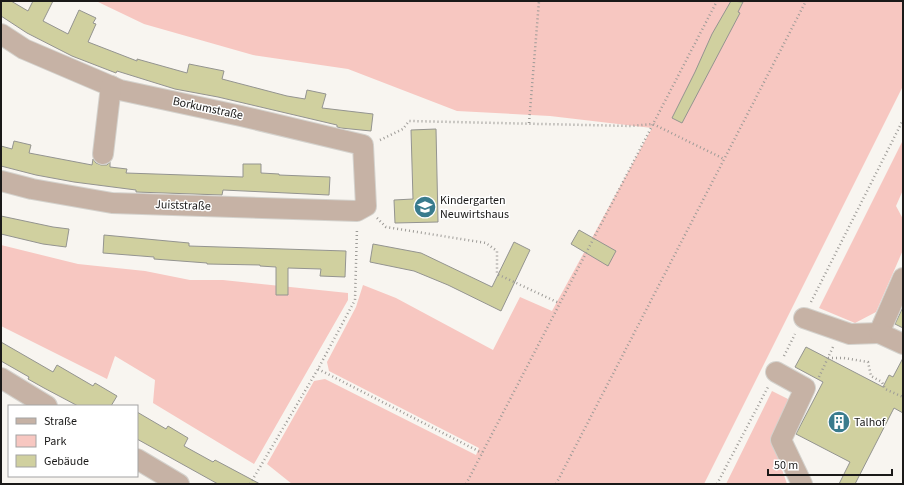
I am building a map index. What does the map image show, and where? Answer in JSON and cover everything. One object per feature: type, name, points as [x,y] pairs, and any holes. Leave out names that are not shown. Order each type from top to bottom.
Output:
[{"type":"street","name":"Borkumstraße","points":[[1,34],[24,49],[120,90],[370,143]]},
{"type":"street","points":[[103,154],[111,86]]},
{"type":"street","points":[[361,209],[370,143]]},
{"type":"street","name":"Juiststraße","points":[[1,181],[32,189],[112,203],[361,209]]},
{"type":"street","points":[[879,333],[903,278]]},
{"type":"street","points":[[804,318],[850,334],[879,333],[903,344]]},
{"type":"street","points":[[776,372],[805,388],[781,440],[802,484]]},
{"type":"street","points":[[1,378],[46,405]]},
{"type":"street","points":[[138,460],[179,484]]},
{"type":"path","points":[[529,123],[539,1]]},
{"type":"path","points":[[466,484],[717,1]]},
{"type":"path","points":[[556,484],[806,1]]},
{"type":"path","points":[[370,143],[403,130],[409,121],[631,126],[653,124],[724,159]]},
{"type":"path","points":[[361,209],[386,226],[486,243],[497,251],[497,274],[559,303]]},
{"type":"path","points":[[250,484],[318,369],[355,300],[361,209]]},
{"type":"path","points":[[805,388],[817,382],[840,330]]},
{"type":"path","points":[[828,358],[844,358],[868,362],[871,376],[882,382],[885,389],[903,397]]},
{"type":"path","points":[[318,369],[482,453]]},
{"type":"green space","points":[[96,1],[903,1],[903,86],[704,484],[292,484],[267,464],[314,381],[325,379],[476,455],[479,448],[329,371],[327,362],[356,307],[363,285],[396,298],[493,350],[520,297],[552,311],[652,128],[550,116],[457,111],[348,69],[253,55],[144,24]]},
{"type":"green space","points":[[903,140],[903,190],[896,206],[903,219],[903,250],[876,312],[855,323],[819,308]]},
{"type":"green space","points":[[1,245],[78,264],[145,271],[190,280],[223,280],[348,293],[348,300],[254,464],[153,403],[155,380],[115,356],[107,379],[1,326]]},
{"type":"green space","points":[[772,391],[790,400],[771,437],[787,484],[726,484]]},
{"type":"building","points":[[1,1],[11,1],[28,11],[33,1],[53,1],[43,21],[68,34],[79,10],[96,18],[93,23],[96,24],[88,42],[137,61],[137,59],[187,73],[189,64],[224,71],[222,79],[287,96],[305,99],[307,90],[326,94],[322,108],[373,114],[371,131],[341,128],[337,127],[337,125],[218,97],[175,89],[117,71],[116,73],[72,56],[27,33],[1,16]]},
{"type":"building","points":[[731,1],[743,2],[738,12],[740,13],[682,123],[672,118],[712,34]]},
{"type":"building","points":[[436,129],[438,222],[395,223],[394,200],[413,199],[411,130]]},
{"type":"building","points":[[14,141],[31,145],[29,153],[92,165],[93,159],[96,163],[101,165],[107,165],[110,162],[110,167],[127,169],[126,173],[243,177],[243,164],[261,164],[261,173],[330,177],[329,195],[223,190],[222,195],[136,192],[136,190],[74,182],[36,175],[1,166],[1,146],[12,149]]},
{"type":"building","points":[[1,216],[69,229],[66,247],[43,244],[1,234]]},
{"type":"building","points":[[579,230],[616,251],[608,266],[571,244]]},
{"type":"building","points":[[104,235],[189,243],[189,246],[346,251],[345,277],[320,276],[321,269],[288,268],[288,295],[276,295],[276,267],[260,265],[207,264],[154,259],[154,257],[103,253]]},
{"type":"building","points":[[514,242],[530,250],[501,311],[448,285],[414,271],[370,262],[373,244],[421,253],[492,287]]},
{"type":"building","points":[[903,307],[903,328],[895,324]]},
{"type":"building","points":[[1,342],[53,372],[57,365],[93,386],[95,383],[117,396],[112,405],[76,405],[28,379],[29,377],[1,361]]},
{"type":"building","name":"Talhof","points":[[806,347],[883,387],[889,375],[893,377],[903,358],[903,413],[894,408],[855,484],[839,484],[850,462],[796,434],[823,382],[795,367]]},
{"type":"building","points":[[138,413],[166,429],[168,426],[188,438],[184,446],[213,462],[215,460],[260,484],[218,484],[138,440]]},
{"type":"place","name":"Kindergarten Neuwirtshaus","points":[[425,207]]},
{"type":"place","name":"Talhof","points":[[839,422]]}]
